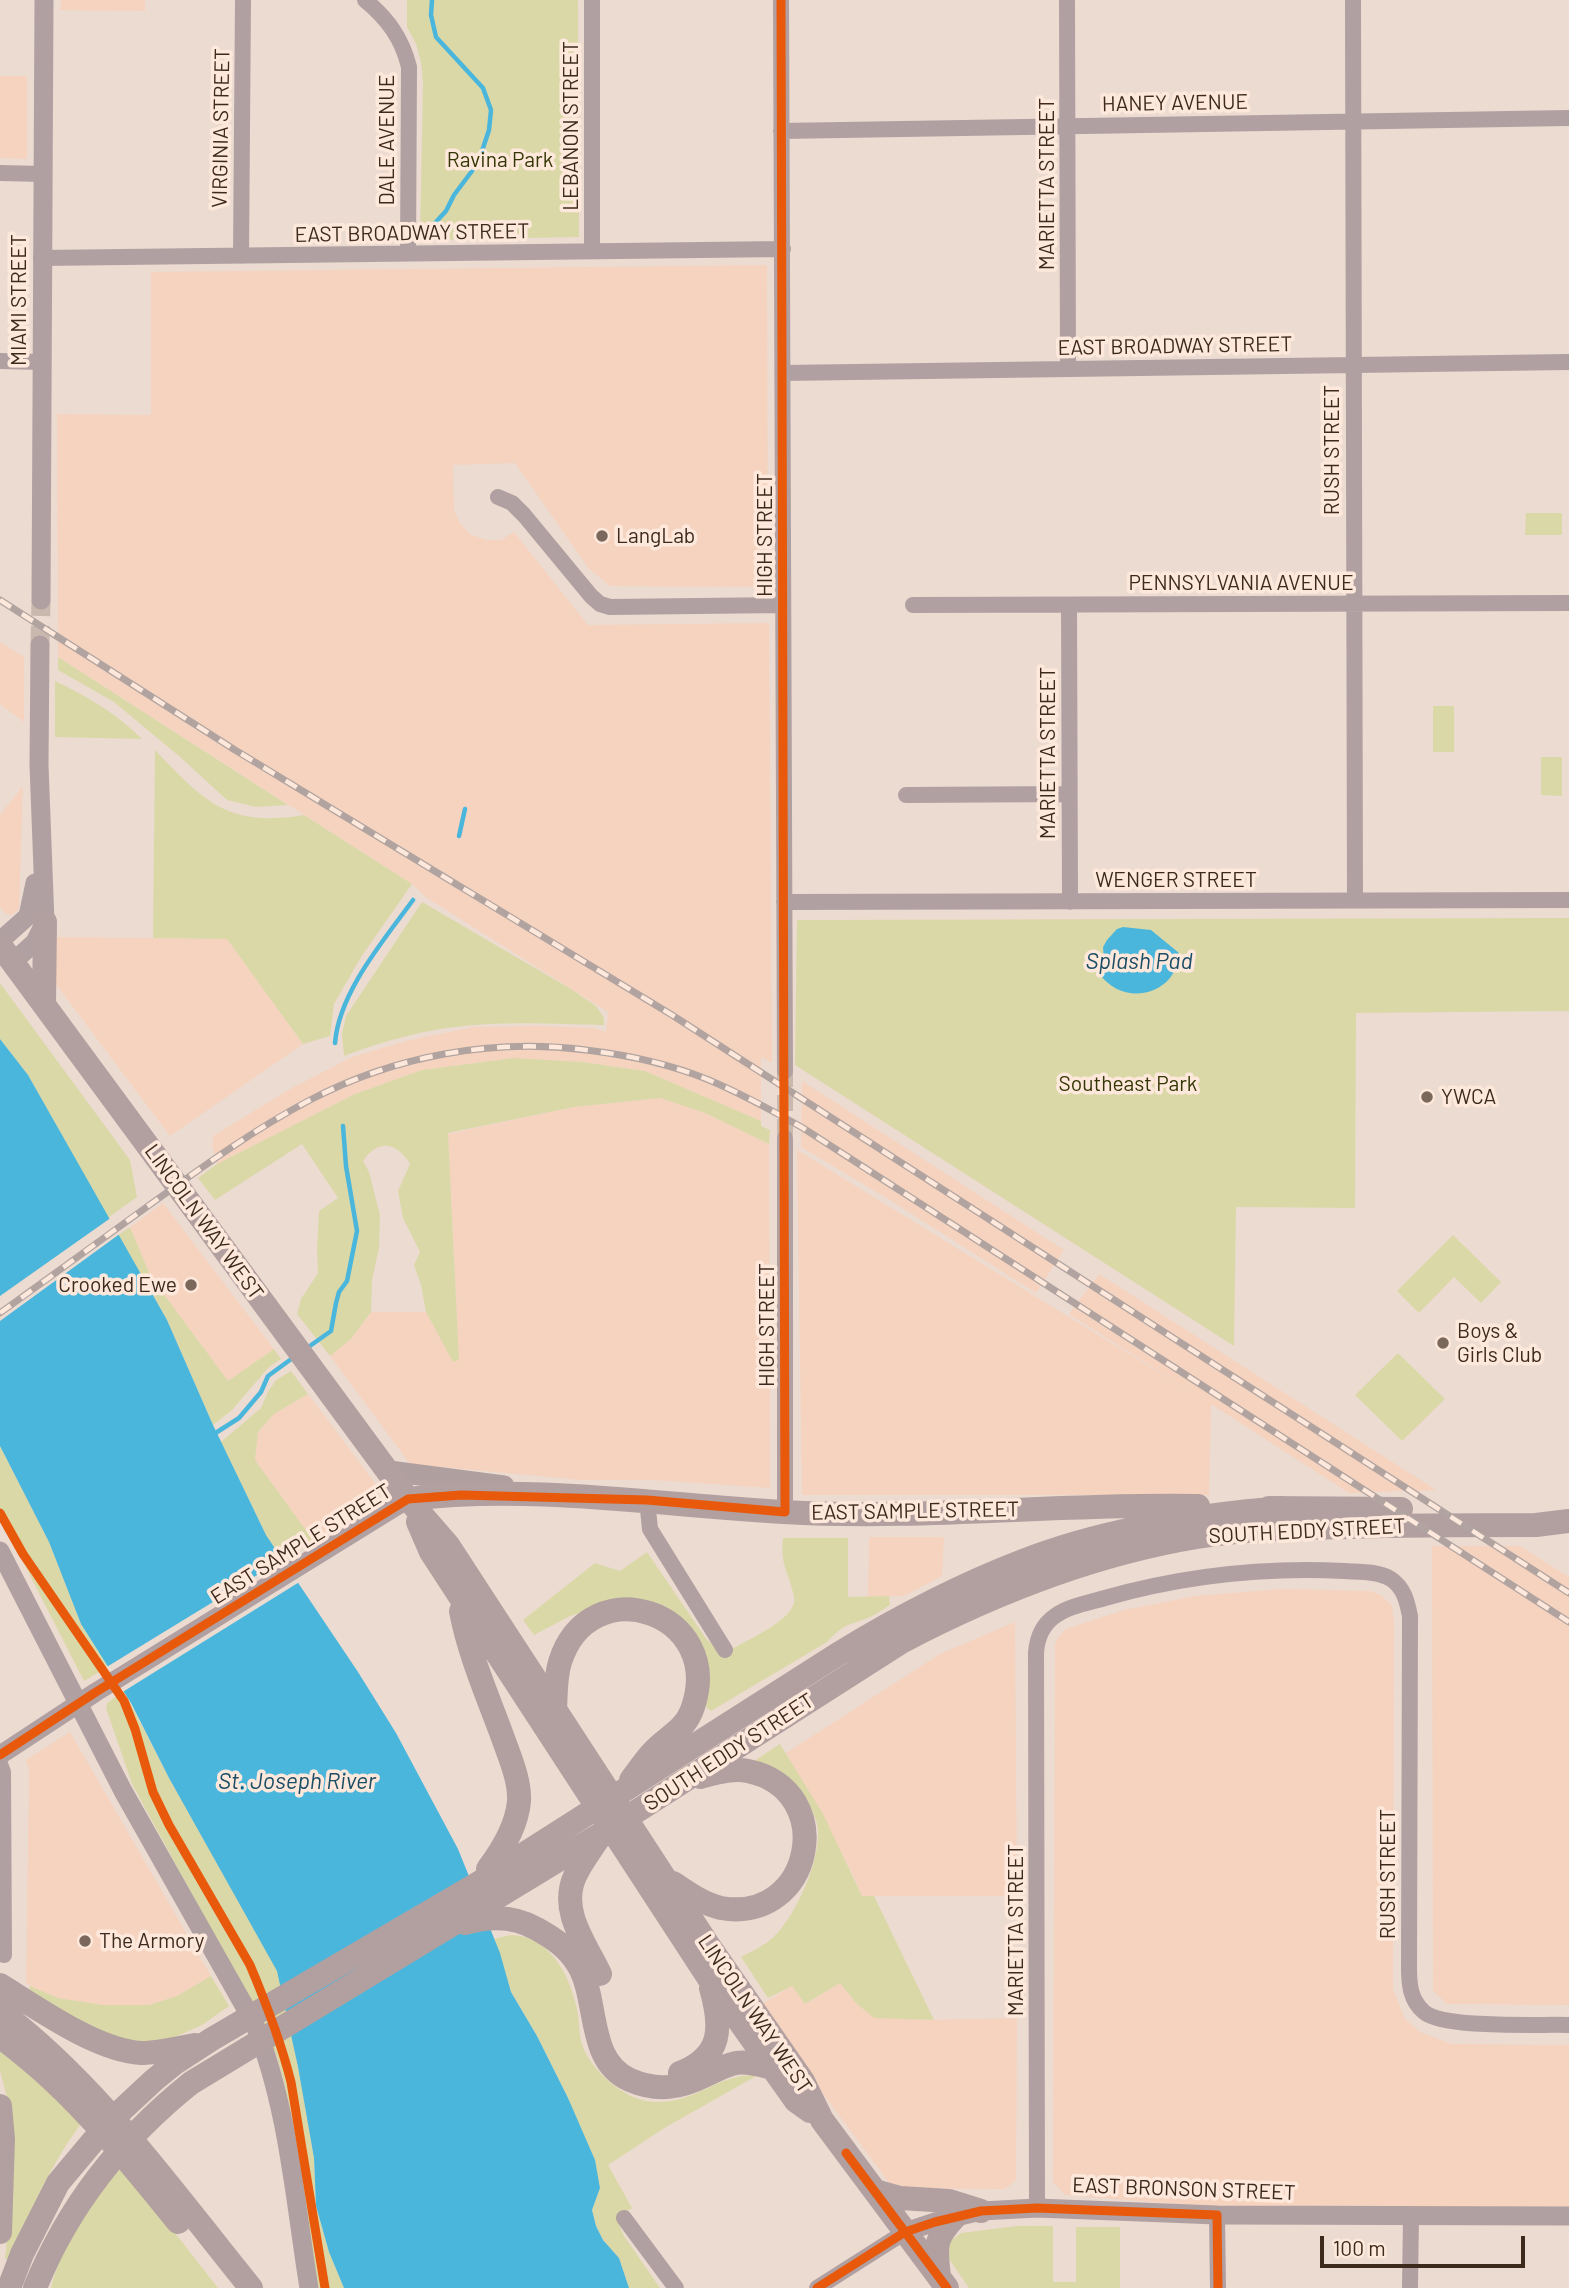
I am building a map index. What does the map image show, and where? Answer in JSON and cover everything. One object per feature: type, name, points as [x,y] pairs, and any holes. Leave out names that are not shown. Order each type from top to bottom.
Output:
[{"type":"main road","points":[[44,1004],[45,922]]},
{"type":"main road","name":"LINCOLN WAY WEST","points":[[4,949],[408,1499],[448,1545],[663,1877],[803,2081],[822,2120]]},
{"type":"main road","points":[[389,1471],[499,1484],[521,1495]]},
{"type":"main road","name":"EAST SAMPLE STREET","points":[[408,1499],[461,1495],[521,1495],[647,1500],[785,1512],[927,1512],[1167,1506],[1536,1509],[1569,1513]]},
{"type":"main road","name":"LINCOLN WAY WEST","points":[[408,1499],[431,1552],[708,1977],[796,2101],[822,2120]]},
{"type":"main road","name":"SOUTH EDDY STREET","points":[[34,2288],[68,2218],[126,2143],[172,2098],[226,2061],[448,1929],[516,1861],[572,1848],[601,1834],[667,1773],[838,1654],[893,1621],[1025,1560],[1133,1529],[1192,1518],[1283,1508]]},
{"type":"main road","name":"SOUTH EDDY STREET","points":[[572,1848],[621,1794],[667,1773],[951,1616],[992,1598],[1090,1563],[1197,1537],[1250,1531],[1289,1528],[1536,1525],[1569,1521]]},
{"type":"main road","points":[[9,2288],[22,2254],[58,2183],[110,2121],[153,2080],[207,2041],[516,1861],[518,1790],[512,1763],[469,1643],[457,1593]]},
{"type":"main road","points":[[555,1710],[559,1663],[566,1646],[581,1628],[603,1613],[618,1610],[632,1608],[658,1615],[670,1623],[691,1647],[696,1660],[698,1681],[694,1707],[677,1733],[667,1773],[748,1771],[779,1786],[792,1799],[802,1815],[806,1844],[802,1861],[787,1888],[774,1899],[759,1906],[720,1908],[703,1902],[663,1877]]},
{"type":"main road","points":[[572,1848],[574,1877],[570,1893],[576,1930],[600,1973],[607,1996],[612,2032],[618,2046],[634,2065],[645,2072],[678,2074],[704,2060],[716,2038],[718,2027],[708,1977]]},
{"type":"main road","points":[[448,1929],[483,1918],[511,1919],[533,1927],[557,1941],[578,1964],[587,1982],[601,2048],[611,2065],[627,2079],[649,2087],[665,2088],[683,2086],[738,2063],[753,2063],[772,2068]]},
{"type":"main road","points":[[0,1985],[82,2034],[106,2045],[142,2053],[207,2041]]},
{"type":"main road","points":[[0,2011],[44,2049],[101,2105],[147,2157],[251,2288]]},
{"type":"main road","points":[[0,2036],[49,2077],[88,2116],[137,2172],[230,2288]]},
{"type":"main road","points":[[0,2106],[3,2138],[0,2232]]},
{"type":"main road","points":[[822,2120],[943,2283]]},
{"type":"main road","points":[[875,2191],[900,2198],[949,2201],[981,2211]]},
{"type":"main road","points":[[943,2283],[937,2249],[938,2238],[955,2217]]},
{"type":"street","name":"MIAMI STREET","points":[[41,600],[44,0]]},
{"type":"street","name":"VIRGINIA STREET","points":[[241,256],[243,0]]},
{"type":"street","name":"DALE AVENUE","points":[[365,0],[392,26],[402,42],[409,67],[408,253]]},
{"type":"street","name":"LEBANON STREET","points":[[592,0],[592,251]]},
{"type":"street","name":"HIGH STREET","points":[[781,0],[785,1071]]},
{"type":"street","name":"MARIETTA STREET","points":[[1067,0],[1068,369]]},
{"type":"street","name":"RUSH STREET","points":[[1353,0],[1354,900]]},
{"type":"street","name":"HANEY AVENUE","points":[[781,131],[1569,118]]},
{"type":"street","points":[[0,173],[43,174]]},
{"type":"street","name":"EAST BROADWAY STREET","points":[[41,258],[783,249]]},
{"type":"street","points":[[0,361],[42,362]]},
{"type":"street","name":"EAST BROADWAY STREET","points":[[783,373],[1569,362]]},
{"type":"street","points":[[498,497],[512,503],[524,514],[600,604],[610,607],[783,605]]},
{"type":"street","name":"PENNSYLVANIA AVENUE","points":[[913,605],[1569,603]]},
{"type":"street","name":"MARIETTA STREET","points":[[1069,605],[1070,902]]},
{"type":"street","points":[[4,949],[35,942],[45,922],[38,765],[40,645]]},
{"type":"street","points":[[906,795],[1069,794]]},
{"type":"street","points":[[4,949],[29,916],[40,844]]},
{"type":"street","name":"WENGER STREET","points":[[784,902],[1569,900]]},
{"type":"street","name":"HIGH STREET","points":[[785,1138],[785,1512]]},
{"type":"street","name":"EAST SAMPLE STREET","points":[[0,1755],[96,1692],[408,1499]]},
{"type":"street","points":[[647,1500],[650,1529],[725,1650]]},
{"type":"street","points":[[0,1550],[122,1791],[254,2023],[270,2063],[281,2112],[309,2288]]},
{"type":"street","name":"RUSH STREET","points":[[1036,1653],[1041,1631],[1063,1611],[1180,1580],[1253,1572],[1321,1570],[1379,1574],[1390,1579],[1400,1587],[1408,1602],[1410,1616],[1411,1991],[1424,2012],[1439,2020],[1569,2025]]},
{"type":"street","name":"MARIETTA STREET","points":[[1036,1653],[1037,2208]]},
{"type":"street","points":[[0,1764],[3,1772],[4,1955]]},
{"type":"street","name":"EAST BRONSON STREET","points":[[817,2288],[905,2232],[981,2211],[1037,2208],[1217,2215],[1569,2216]]},
{"type":"street","points":[[1217,2215],[1218,2288]]},
{"type":"street","points":[[1410,2288],[1411,2216]]},
{"type":"street","points":[[624,2218],[676,2288]]},
{"type":"shaded area","points":[[61,0],[145,0],[145,11],[60,10]]},
{"type":"shaded area","points":[[0,76],[27,76],[27,159],[0,158]]},
{"type":"shaded area","points":[[767,265],[768,587],[610,586],[589,569],[515,463],[453,465],[454,510],[460,523],[470,534],[486,540],[501,540],[514,532],[588,625],[769,623],[772,1063],[761,1057],[761,1121],[645,1071],[582,1062],[514,1058],[422,1070],[355,1094],[217,1164],[212,1145],[213,1136],[290,1089],[352,1057],[410,1040],[474,1027],[593,1028],[606,1032],[608,1012],[427,898],[412,884],[58,657],[57,414],[151,415],[151,272]]},
{"type":"shaded area","points":[[0,642],[24,657],[24,722],[0,704]]},
{"type":"shaded area","points":[[23,786],[19,909],[12,915],[6,914],[0,907],[0,815]]},
{"type":"shaded area","points":[[53,937],[227,939],[303,1044],[170,1136],[55,983]]},
{"type":"shaded area","points":[[802,1081],[1064,1250],[1036,1293],[801,1147]]},
{"type":"shaded area","points":[[660,1098],[705,1113],[769,1144],[770,1488],[654,1480],[581,1480],[410,1464],[330,1356],[351,1339],[371,1312],[426,1312],[459,1360],[448,1134],[574,1107]]},
{"type":"shaded area","points":[[797,1150],[1196,1395],[1069,1314],[1099,1274],[1436,1490],[1349,1493],[1211,1404],[1209,1495],[802,1495]]},
{"type":"shaded area","points":[[163,1203],[274,1349],[228,1381],[151,1277],[130,1227]]},
{"type":"shaded area","points":[[308,1394],[375,1483],[376,1491],[374,1499],[313,1540],[255,1460],[258,1433],[274,1414]]},
{"type":"shaded area","points":[[869,1537],[944,1537],[942,1576],[904,1596],[868,1597]]},
{"type":"shaded area","points":[[1432,1546],[1520,1546],[1569,1577],[1569,2005],[1447,2004],[1433,1991]]},
{"type":"shaded area","points":[[1281,1589],[1370,1591],[1381,1595],[1392,1606],[1393,1989],[1405,2019],[1420,2032],[1452,2044],[1569,2045],[1569,2208],[1203,2206],[1065,2195],[1053,2182],[1055,1645],[1058,1637],[1066,1629],[1124,1610],[1196,1596]]},
{"type":"shaded area","points":[[1015,1622],[1017,1896],[862,1896],[786,1753],[940,1654]]},
{"type":"shaded area","points":[[70,1732],[211,1976],[177,1996],[149,2005],[103,2005],[57,1998],[26,1982],[29,1770],[26,1760]]},
{"type":"shaded area","points":[[840,1983],[856,2003],[922,2020],[1017,2018],[1016,2180],[1005,2189],[893,2188],[821,2091],[762,2004],[792,1986],[806,2004]]},
{"type":"green space","name":"Ravina Park","points":[[407,0],[578,0],[579,237],[420,240],[423,83],[416,44],[407,27]]},
{"type":"green space","points":[[1526,513],[1562,513],[1562,535],[1525,535]]},
{"type":"green space","points":[[58,657],[288,805],[256,807],[227,800],[114,702],[58,670]]},
{"type":"green space","points":[[55,681],[101,706],[142,739],[55,737]]},
{"type":"green space","points":[[1433,706],[1454,706],[1454,752],[1433,752]]},
{"type":"green space","points":[[155,750],[188,783],[219,806],[236,814],[255,818],[304,815],[412,884],[361,957],[334,1004],[330,1036],[303,1044],[227,939],[153,938]]},
{"type":"green space","points":[[1541,757],[1562,757],[1562,796],[1541,795]]},
{"type":"green space","points":[[422,902],[571,989],[596,1006],[604,1018],[604,1025],[481,1024],[403,1037],[344,1056],[342,1034],[346,1016]]},
{"type":"green space","name":"Southeast Park","points":[[1569,918],[1569,1011],[1356,1013],[1355,1208],[1236,1207],[1234,1346],[795,1065],[797,920]]},
{"type":"green space","points":[[0,983],[130,1160],[137,1197],[108,1218],[28,1075],[0,1039]]},
{"type":"green space","points":[[514,1058],[582,1062],[645,1071],[761,1121],[761,1126],[770,1130],[769,1144],[705,1113],[660,1098],[574,1107],[448,1133],[459,1360],[453,1362],[426,1312],[414,1265],[420,1252],[403,1218],[398,1191],[410,1164],[399,1151],[381,1146],[363,1161],[369,1172],[380,1215],[371,1312],[351,1339],[330,1356],[297,1314],[301,1299],[318,1273],[319,1211],[338,1198],[302,1144],[215,1200],[198,1178],[217,1164],[355,1094],[422,1070]]},
{"type":"green space","points":[[130,1227],[151,1277],[228,1381],[274,1349],[281,1359],[269,1367],[232,1410],[213,1425],[167,1320],[118,1235]]},
{"type":"green space","points":[[1453,1235],[1501,1282],[1481,1303],[1454,1277],[1419,1313],[1397,1291]]},
{"type":"green space","points":[[1398,1353],[1445,1399],[1402,1441],[1355,1395]]},
{"type":"green space","points":[[291,1371],[308,1394],[274,1414],[258,1432],[255,1460],[313,1540],[282,1559],[266,1535],[221,1442],[261,1408],[276,1380]]},
{"type":"green space","points":[[0,1446],[49,1542],[81,1624],[108,1667],[84,1681],[0,1517]]},
{"type":"green space","points":[[783,1538],[848,1538],[848,1597],[889,1596],[890,1605],[872,1616],[844,1627],[827,1642],[711,1711],[706,1707],[706,1656],[692,1634],[601,1606],[570,1616],[534,1635],[523,1620],[595,1563],[620,1571],[647,1552],[707,1640],[715,1646],[730,1650],[770,1628],[788,1613],[793,1605],[794,1597],[783,1556]]},
{"type":"green space","points":[[124,1691],[169,1778],[278,1971],[314,2158],[316,2206],[329,2252],[344,2288],[318,2288],[293,2123],[277,2057],[259,2018],[132,1784],[106,1708],[107,1703]]},
{"type":"green space","points":[[780,1744],[823,1814],[862,1896],[874,1896],[934,2020],[874,2018],[856,2003],[840,1983],[805,2004],[792,1986],[768,1998],[741,1957],[779,1932],[805,1887],[816,1853],[817,1824],[803,1794],[786,1778],[754,1761]]},
{"type":"green space","points":[[510,1935],[537,1942],[557,1961],[571,1987],[585,2052],[600,2073],[621,2090],[644,2101],[667,2102],[739,2076],[758,2075],[666,2127],[608,2165],[632,2208],[616,2218],[624,2236],[660,2288],[629,2288],[619,2258],[603,2240],[596,2226],[592,2210],[600,2188],[568,2098],[511,1992],[494,1939]]},
{"type":"green space","points":[[211,1976],[229,2006],[202,2025],[164,2042],[123,2044],[28,1994],[30,1986],[58,1998],[103,2005],[149,2005],[177,1996]]},
{"type":"green space","points":[[0,2051],[27,2071],[83,2121],[42,2188],[11,2259],[5,2259],[8,2230],[9,2105],[0,2071]]},
{"type":"green space","points":[[122,2165],[218,2288],[51,2288],[71,2238]]},
{"type":"green space","points":[[1017,2226],[1053,2226],[1053,2282],[1076,2282],[1076,2227],[1120,2227],[1120,2288],[969,2288],[947,2256],[949,2242],[961,2233]]},
{"type":"water","name":"Splash Pad","points":[[1123,927],[1151,930],[1179,953],[1176,968],[1169,979],[1159,987],[1147,992],[1121,991],[1109,984],[1099,973],[1104,961],[1103,947],[1117,929]]},
{"type":"water","name":"St. Joseph River","points":[[0,1039],[28,1075],[167,1320],[213,1425],[266,1535],[396,1733],[458,1849],[500,1953],[511,1992],[568,2098],[595,2160],[600,2188],[592,2210],[596,2226],[603,2240],[619,2258],[629,2288],[344,2288],[329,2252],[316,2206],[314,2158],[277,1971],[169,1778],[131,1703],[81,1624],[49,1542],[0,1446]]},
{"type":"pier","points":[[112,1217],[121,1233],[0,1321],[0,1296]]},
{"type":"pier","points":[[285,1558],[301,1581],[121,1693],[105,1668]]},
{"type":"waterway","points":[[424,235],[446,211],[454,195],[478,163],[489,130],[491,110],[483,88],[436,37],[431,15],[432,0]]},
{"type":"waterway","points":[[459,836],[465,809]]},
{"type":"waterway","points":[[335,1043],[338,1024],[354,986],[413,900]]},
{"type":"waterway","points":[[307,1348],[331,1331],[339,1292],[347,1281],[357,1231],[346,1166],[343,1126]]},
{"type":"waterway","points":[[214,1434],[239,1418],[261,1392],[268,1376],[294,1357]]},
{"type":"tunnel","points":[[40,645],[41,600]]},
{"type":"tunnel","points":[[785,1071],[785,1138]]},
{"type":"railway","points":[[0,600],[235,750],[672,1015],[1569,1593]]},
{"type":"railway","points":[[0,1313],[231,1148],[290,1111],[342,1085],[409,1062],[480,1049],[551,1047],[633,1057],[709,1080],[803,1128],[1569,1622]]},
{"type":"cycle path","points":[[0,1755],[96,1692],[408,1499],[461,1495],[647,1500],[785,1512],[781,0]]},
{"type":"cycle path","points":[[0,1513],[23,1554],[124,1701],[153,1792],[169,1825],[250,1965],[273,2023],[291,2082],[325,2288]]},
{"type":"cycle path","points":[[846,2153],[947,2288]]},
{"type":"cycle path","points":[[817,2288],[905,2232],[981,2211],[1037,2208],[1217,2215],[1218,2288]]},
{"type":"place","name":"LangLab","points":[[602,536]]},
{"type":"place","name":"YWCA","points":[[1427,1097]]},
{"type":"place","name":"Crooked Ewe","points":[[191,1285]]},
{"type":"place","name":"Boys & Girls Club","points":[[1443,1343]]},
{"type":"place","name":"The Armory","points":[[85,1941]]}]
